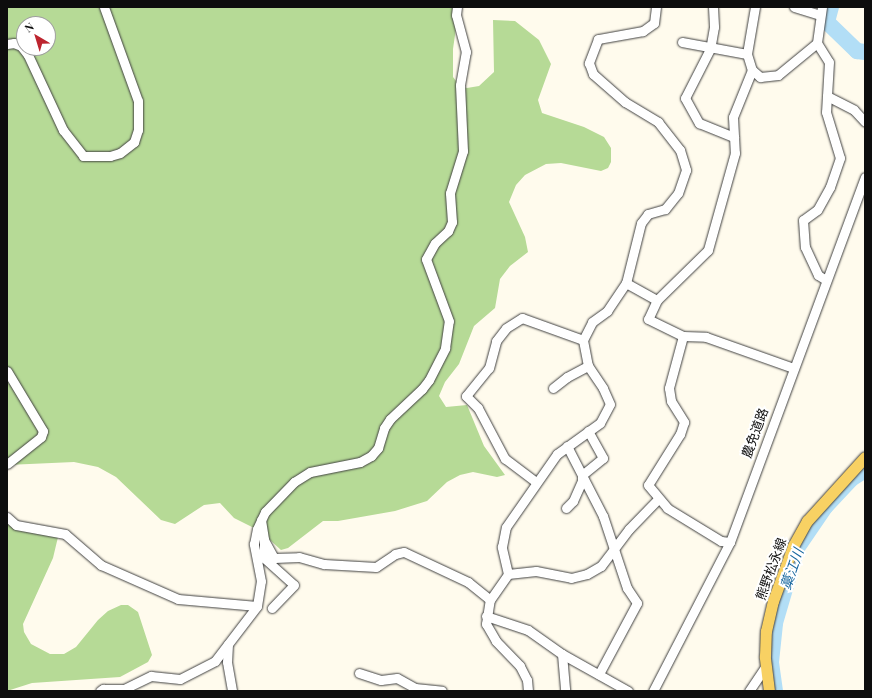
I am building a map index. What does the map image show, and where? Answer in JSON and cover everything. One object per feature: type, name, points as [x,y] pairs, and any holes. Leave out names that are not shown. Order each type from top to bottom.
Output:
[{"type":"main road","name":"熊野松永線","points":[[769,691],[766,666],[766,631],[773,602],[793,546],[807,521],[865,457]]},
{"type":"street","points":[[7,44],[14,43],[21,46],[28,56],[63,130],[83,156],[110,156],[120,153],[134,142],[138,130],[138,101],[104,7]]},
{"type":"street","points":[[100,691],[103,689],[124,689],[151,676],[180,679],[215,661],[257,606],[261,581],[254,544],[266,512],[294,482],[310,472],[360,462],[371,456],[378,448],[384,428],[390,419],[422,389],[445,348],[449,321],[426,258],[435,243],[448,231],[452,222],[450,193],[460,168],[463,151],[460,85],[466,52],[456,15],[457,7]]},
{"type":"street","points":[[528,691],[527,680],[520,666],[496,641],[486,624],[486,616],[490,600],[508,574],[502,547],[506,526],[556,454],[600,423],[610,404],[603,388],[588,366],[583,340],[592,322],[608,312],[626,282],[641,223],[648,214],[665,209],[678,193],[686,170],[680,150],[658,122],[620,97],[593,74],[589,63],[598,39],[643,31],[654,23],[656,7]]},
{"type":"street","points":[[713,7],[714,27],[710,49],[685,98],[699,123],[734,137]]},
{"type":"street","points":[[755,7],[747,54],[752,70],[760,77],[778,75],[817,43]]},
{"type":"street","points":[[794,7],[821,11],[817,43],[829,62],[826,112],[840,158],[830,187],[817,210],[803,220],[805,248],[818,275],[826,280]]},
{"type":"street","points":[[682,42],[710,49],[747,54]]},
{"type":"street","points":[[752,70],[733,116],[735,153],[708,250],[656,300],[648,319],[683,336],[706,337],[793,368]]},
{"type":"street","points":[[827,96],[854,110],[865,122]]},
{"type":"street","name":"農免道路","points":[[653,691],[730,542],[793,368],[865,177]]},
{"type":"street","points":[[626,282],[656,300]]},
{"type":"street","points":[[536,482],[505,459],[478,408],[466,396],[489,368],[496,341],[506,328],[522,318],[583,340]]},
{"type":"street","points":[[683,336],[669,388],[671,401],[684,422],[680,434],[648,485],[658,499],[667,508],[721,541],[730,542]]},
{"type":"street","points":[[553,388],[567,377],[588,366]]},
{"type":"street","points":[[7,371],[43,431],[41,437],[7,464]]},
{"type":"street","points":[[582,475],[603,458],[588,431]]},
{"type":"street","points":[[568,446],[603,516],[627,588],[636,603],[598,674]]},
{"type":"street","points":[[566,508],[573,501],[582,481],[582,475]]},
{"type":"street","points":[[508,574],[536,571],[577,577],[601,566],[614,552],[628,529],[658,499]]},
{"type":"street","points":[[7,517],[16,526],[65,534],[101,565],[178,599],[257,606]]},
{"type":"street","points":[[262,520],[264,558],[294,585],[272,608]]},
{"type":"street","points":[[264,540],[274,558],[299,558],[324,564],[376,567],[395,554],[404,552],[468,582],[490,600]]},
{"type":"street","points":[[486,616],[528,630],[562,654],[628,691]]},
{"type":"street","points":[[228,644],[227,662],[232,691]]},
{"type":"street","points":[[562,654],[565,691]]},
{"type":"street","points":[[749,691],[766,666]]},
{"type":"street","points":[[359,673],[381,680],[397,678],[415,688],[442,691]]},
{"type":"green space","points":[[7,7],[459,7],[453,49],[453,77],[460,86],[467,88],[479,86],[494,72],[493,20],[515,21],[539,40],[551,64],[538,100],[542,113],[584,127],[604,137],[611,148],[611,162],[608,168],[601,171],[561,163],[546,164],[525,175],[516,185],[509,202],[525,237],[528,252],[510,266],[500,279],[495,308],[474,326],[459,364],[445,382],[439,396],[446,407],[467,405],[484,446],[505,475],[497,477],[473,472],[460,475],[447,482],[427,501],[395,511],[338,521],[323,521],[288,548],[281,550],[260,531],[234,518],[220,503],[204,505],[175,524],[161,520],[116,477],[98,467],[74,462],[7,465]]},
{"type":"green space","points":[[7,519],[58,537],[53,558],[23,624],[24,632],[31,644],[50,654],[64,654],[76,647],[98,620],[108,611],[121,605],[128,605],[138,612],[152,655],[148,662],[120,677],[32,683],[7,691]]},
{"type":"waterway","name":"藁江川","points":[[831,7],[827,22],[857,51],[865,52]]},
{"type":"waterway","name":"藁江川","points":[[775,691],[771,662],[775,623],[797,548],[825,507],[851,479],[865,470]]}]
